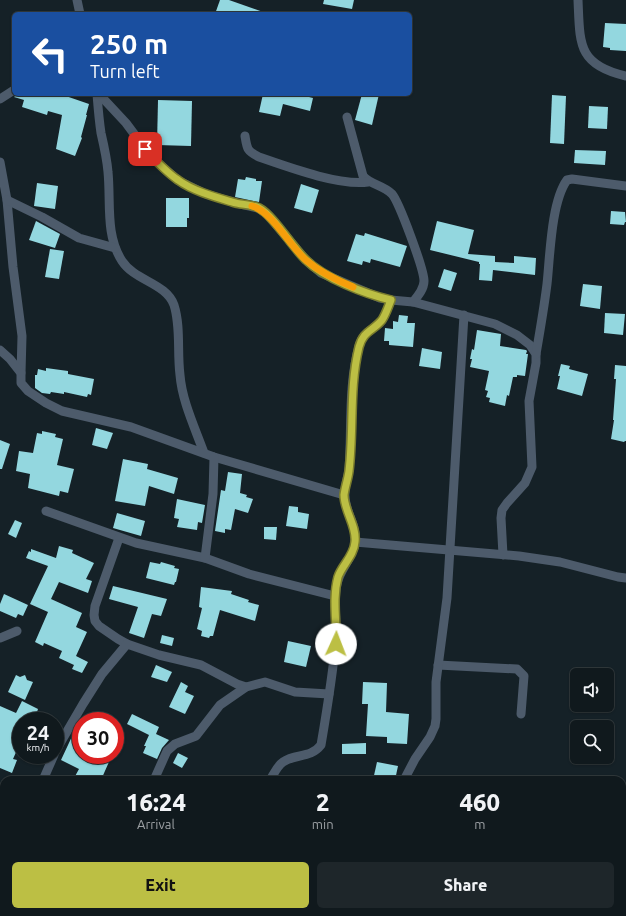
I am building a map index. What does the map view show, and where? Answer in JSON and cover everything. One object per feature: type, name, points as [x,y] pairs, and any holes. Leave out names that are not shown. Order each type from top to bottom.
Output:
[{"type":"street","points":[[77,0],[80,12]]},
{"type":"street","points":[[578,0],[582,48],[589,58],[598,66],[614,73],[626,76]]},
{"type":"street","points":[[0,99],[12,91]]},
{"type":"street","points":[[98,96],[101,132],[108,171],[111,237],[122,262],[131,272],[168,294],[174,304],[177,319],[180,377],[188,407],[204,453]]},
{"type":"street","points":[[100,96],[126,123],[152,158],[179,181],[206,194],[258,208],[267,214],[306,260],[321,273],[380,298],[413,302],[495,324],[518,335],[530,345],[536,354]]},
{"type":"street","points":[[347,117],[360,168],[363,176],[368,182]]},
{"type":"street","points":[[244,136],[247,149],[259,157],[292,168],[342,181],[359,183],[368,182],[385,188],[398,204],[423,274],[424,281],[422,289],[413,302]]},
{"type":"street","points":[[0,162],[7,200],[22,336],[21,383],[28,391],[46,403],[62,411],[131,428],[214,457],[344,495]]},
{"type":"street","points":[[503,555],[502,510],[525,483],[532,467],[529,401],[547,285],[554,216],[562,186],[567,180],[572,179],[626,186]]},
{"type":"street","points":[[7,200],[42,217],[79,238],[115,248]]},
{"type":"street","points":[[273,776],[282,763],[289,759],[311,754],[317,751],[321,745],[337,629],[335,596],[339,575],[352,552],[355,542],[355,534],[345,505],[344,495],[349,471],[351,395],[359,347],[362,338],[382,320],[391,300]]},
{"type":"street","points":[[406,776],[435,726],[436,719],[436,682],[447,598],[464,315]]},
{"type":"street","points":[[0,350],[10,359],[21,373]]},
{"type":"street","points":[[205,558],[213,494],[214,457]]},
{"type":"street","points":[[46,511],[136,543],[205,558],[249,574],[335,596]]},
{"type":"street","points":[[119,538],[95,606],[94,615],[99,626],[108,633],[128,644],[159,655],[201,665],[237,684],[246,687]]},
{"type":"street","points":[[355,542],[503,555],[560,562],[626,578]]},
{"type":"street","points":[[0,638],[17,631]]},
{"type":"street","points":[[64,737],[102,674],[128,644]]},
{"type":"street","points":[[438,665],[517,669],[524,676],[521,714]]},
{"type":"street","points":[[156,776],[170,747],[174,744],[196,736],[220,704],[246,687],[265,682],[295,692],[329,694]]},
{"type":"street","points":[[45,776],[50,764]]},
{"type":"building","points":[[220,0],[229,0],[263,12],[216,12]]},
{"type":"building","points":[[324,0],[354,0],[352,9],[323,4]]},
{"type":"building","points":[[605,23],[626,24],[626,51],[610,50],[610,48],[603,47]]},
{"type":"building","points":[[552,95],[566,96],[564,144],[550,143]]},
{"type":"building","points":[[66,96],[89,104],[82,138],[75,156],[56,149],[62,115],[48,111],[47,115],[22,107],[24,100],[14,97]]},
{"type":"building","points":[[263,96],[305,96],[313,98],[310,111],[283,104],[280,116],[259,112]]},
{"type":"building","points":[[361,96],[379,96],[372,125],[355,120]]},
{"type":"building","points":[[158,100],[192,101],[191,146],[157,145]]},
{"type":"building","points":[[589,106],[608,107],[607,129],[588,128]]},
{"type":"building","points":[[575,150],[606,151],[605,165],[574,163]]},
{"type":"building","points":[[246,177],[256,179],[256,181],[262,181],[259,202],[235,197],[238,179],[245,180]]},
{"type":"building","points":[[37,183],[58,186],[55,209],[34,206]]},
{"type":"building","points":[[301,184],[319,190],[312,213],[294,208]]},
{"type":"building","points":[[166,198],[189,198],[189,218],[187,218],[187,227],[166,227]]},
{"type":"building","points":[[611,211],[625,212],[626,222],[624,225],[610,224]]},
{"type":"building","points":[[36,221],[60,234],[55,248],[29,240]]},
{"type":"building","points":[[437,221],[474,230],[468,254],[495,256],[495,262],[514,263],[514,256],[536,258],[535,275],[493,270],[492,281],[479,280],[479,262],[430,250]]},
{"type":"building","points":[[365,233],[407,246],[400,267],[371,259],[370,263],[363,261],[362,265],[347,261],[356,234],[364,236]]},
{"type":"building","points":[[50,249],[64,251],[59,279],[45,277]]},
{"type":"building","points":[[444,269],[457,273],[451,291],[438,287]]},
{"type":"building","points":[[583,284],[602,286],[600,309],[580,306]]},
{"type":"building","points":[[605,313],[625,314],[623,335],[604,333]]},
{"type":"building","points":[[399,315],[408,316],[407,323],[415,323],[413,347],[389,345],[389,341],[384,341],[385,328],[393,329],[393,321],[398,322]]},
{"type":"building","points":[[477,330],[501,334],[500,346],[527,351],[526,354],[528,354],[525,376],[517,375],[517,377],[513,377],[505,406],[489,402],[490,398],[486,397],[488,391],[485,390],[489,371],[470,367],[472,359],[470,359],[472,349],[474,350]]},
{"type":"building","points":[[422,348],[442,352],[440,369],[419,366]]},
{"type":"building","points":[[561,364],[570,366],[569,369],[588,374],[582,396],[557,389]]},
{"type":"building","points":[[615,365],[626,366],[626,441],[624,442],[611,439],[614,420],[616,379],[614,379]]},
{"type":"building","points":[[46,368],[68,371],[68,374],[94,379],[91,395],[88,394],[87,397],[64,392],[64,394],[51,392],[50,394],[42,393],[35,388],[35,375],[37,375],[38,369],[46,371]]},
{"type":"building","points":[[96,428],[113,433],[107,449],[92,445]]},
{"type":"building","points":[[42,431],[56,434],[55,437],[63,439],[57,465],[74,469],[68,493],[60,491],[59,496],[28,488],[30,474],[16,471],[19,451],[33,453],[37,433],[42,434]]},
{"type":"building","points":[[0,440],[10,444],[2,469],[0,469]]},
{"type":"building","points":[[123,459],[148,464],[147,469],[178,478],[174,494],[149,486],[145,506],[115,501]]},
{"type":"building","points":[[228,472],[242,474],[240,493],[253,499],[248,513],[235,509],[231,530],[225,529],[225,533],[215,531],[221,490],[225,491]]},
{"type":"building","points":[[177,499],[205,505],[202,523],[198,522],[197,530],[177,527],[179,519],[174,518]]},
{"type":"building","points":[[289,506],[298,507],[298,512],[309,514],[307,529],[286,526]]},
{"type":"building","points":[[117,513],[145,521],[141,536],[113,528]]},
{"type":"building","points":[[15,520],[22,523],[16,538],[8,534]]},
{"type":"building","points":[[264,527],[277,527],[276,540],[264,539]]},
{"type":"building","points":[[59,546],[73,550],[72,553],[94,563],[86,579],[92,581],[88,593],[59,582],[51,599],[82,613],[76,627],[87,632],[76,656],[88,662],[82,673],[72,669],[74,665],[59,658],[62,651],[44,643],[43,646],[35,642],[48,612],[30,604],[48,566],[26,558],[29,551],[31,552],[31,549],[56,558]]},
{"type":"building","points":[[150,562],[160,564],[161,562],[175,566],[174,568],[179,569],[174,585],[146,578]]},
{"type":"building","points":[[113,586],[167,599],[161,616],[152,614],[144,638],[129,633],[138,607],[109,599]]},
{"type":"building","points":[[201,587],[232,591],[231,594],[249,600],[248,602],[259,605],[255,621],[220,610],[213,636],[210,636],[209,638],[201,636],[202,631],[197,629],[202,608],[199,607]]},
{"type":"building","points":[[4,594],[28,605],[23,616],[18,614],[16,618],[0,611],[0,604]]},
{"type":"building","points":[[162,635],[174,638],[172,646],[160,643]]},
{"type":"building","points":[[288,641],[311,646],[306,667],[284,662]]},
{"type":"building","points":[[156,665],[172,672],[167,682],[151,677]]},
{"type":"building","points":[[16,675],[20,677],[25,675],[27,680],[33,682],[25,700],[8,692]]},
{"type":"building","points":[[181,682],[188,686],[185,692],[194,696],[185,714],[169,707]]},
{"type":"building","points":[[363,682],[387,683],[386,712],[409,714],[407,744],[387,743],[387,737],[366,736],[368,704],[362,704]]},
{"type":"building","points":[[22,701],[38,709],[37,712],[16,712]]},
{"type":"building","points":[[0,706],[14,712],[12,712],[12,764],[15,764],[12,773],[0,768]]},
{"type":"building","points":[[132,714],[159,727],[156,734],[169,740],[162,748],[157,759],[143,753],[146,746],[144,746],[149,735],[127,724]]},
{"type":"building","points":[[72,736],[72,764],[108,764],[103,776],[75,776],[79,769],[64,762],[64,754]]},
{"type":"building","points":[[366,743],[366,754],[342,754],[342,744]]},
{"type":"building","points":[[178,753],[188,758],[182,768],[173,763]]},
{"type":"building","points":[[377,762],[398,766],[396,776],[374,776]]},
{"type":"slow traffic","points":[[252,206],[267,214],[306,260],[321,273],[353,287]]},
{"type":"route","points":[[145,149],[152,158],[179,181],[206,194],[236,203],[249,205],[258,208],[267,214],[306,260],[321,273],[380,298],[391,300],[382,320],[362,338],[354,373],[351,395],[349,471],[344,495],[345,505],[355,534],[355,542],[352,552],[339,575],[336,584],[336,644]]}]
